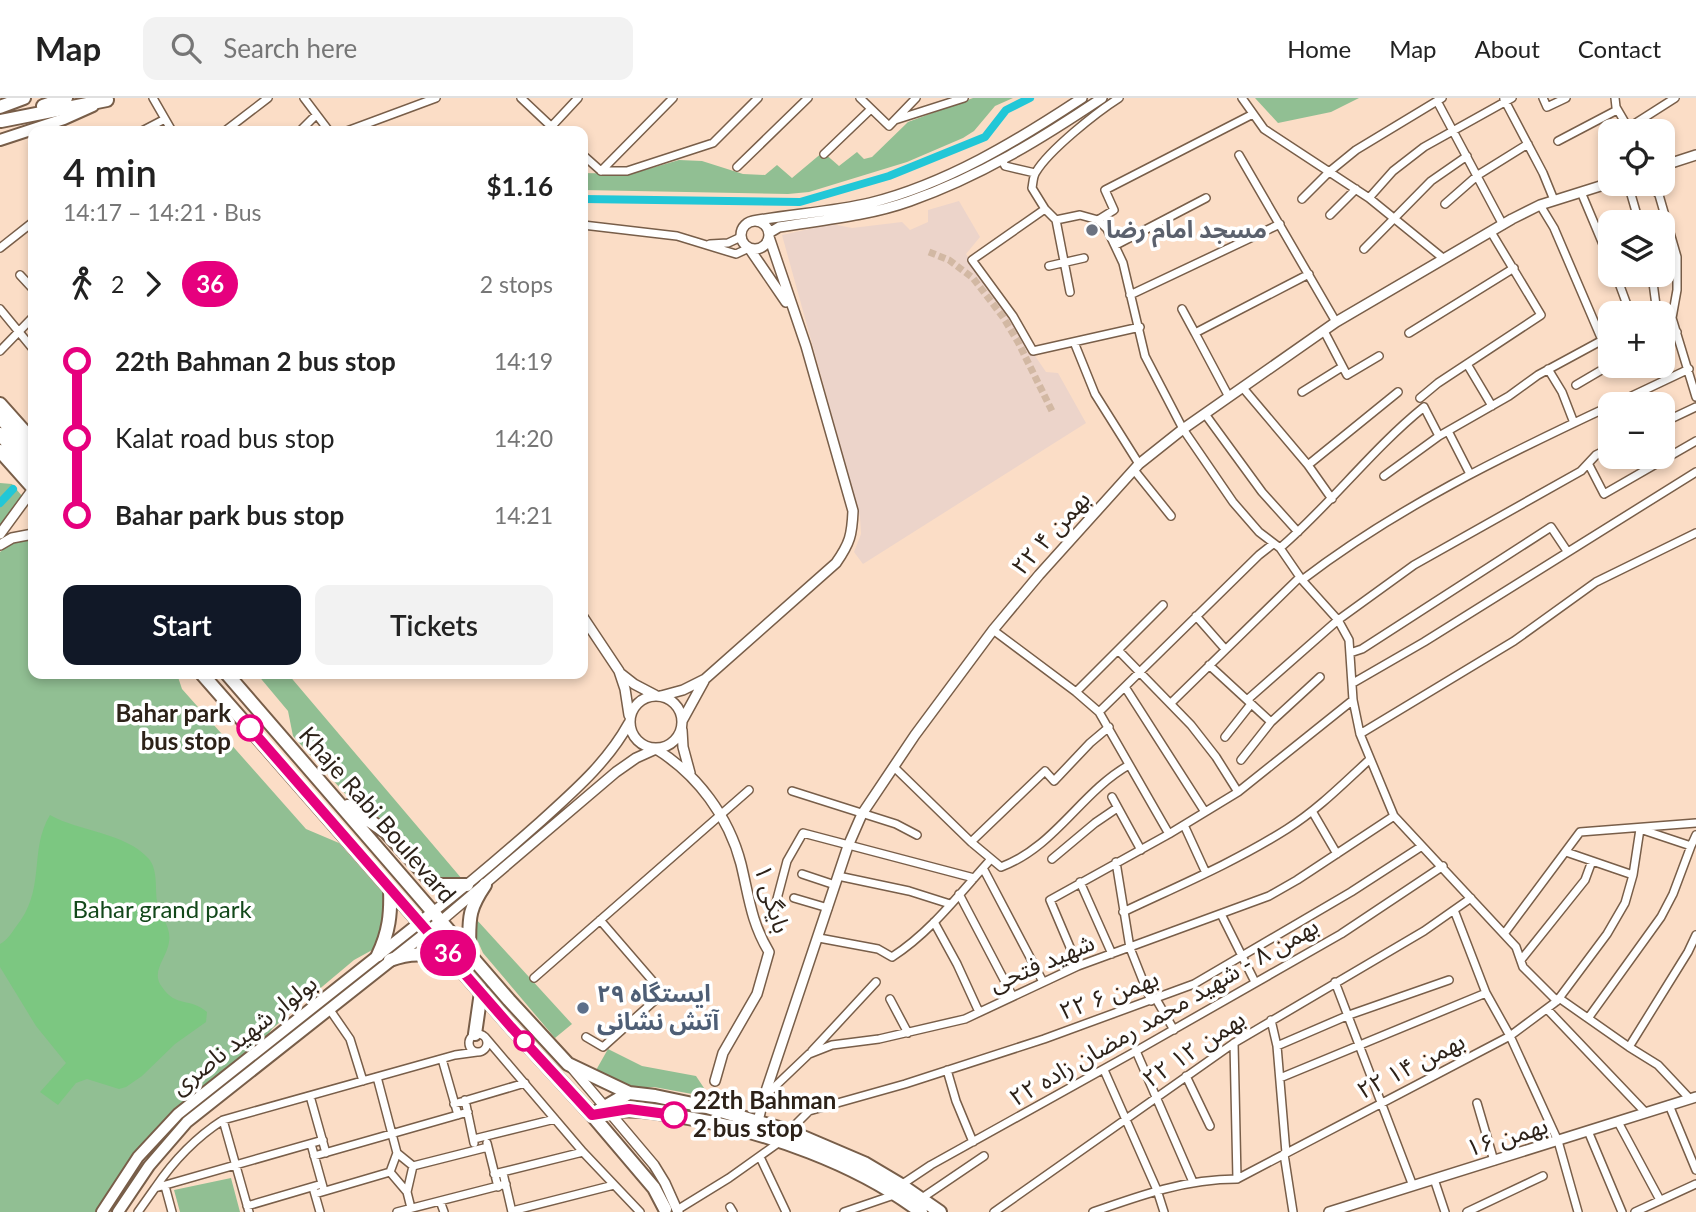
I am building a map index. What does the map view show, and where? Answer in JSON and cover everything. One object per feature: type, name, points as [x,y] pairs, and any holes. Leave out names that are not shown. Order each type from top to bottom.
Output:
[{"type":"main road","points":[[0,107],[23,98]]},
{"type":"main road","points":[[0,121],[66,98]]},
{"type":"main road","points":[[0,121],[109,99]]},
{"type":"main road","points":[[43,126],[109,99]]},
{"type":"main road","points":[[0,140],[28,131]]},
{"type":"main road","points":[[0,404],[28,435]]},
{"type":"main road","points":[[0,417],[28,449]]},
{"type":"main road","points":[[0,434],[28,466]]},
{"type":"main road","points":[[0,451],[28,483]]},
{"type":"main road","name":"Khaje Rabi Boulevard","points":[[206,679],[511,1027]]},
{"type":"main road","name":"Khaje Rabi Boulevard","points":[[231,679],[568,1064]]},
{"type":"main road","points":[[332,794],[386,832],[438,886],[467,885]]},
{"type":"main road","points":[[469,953],[472,904],[485,885]]},
{"type":"main road","points":[[390,888],[391,920],[384,958],[408,953],[456,962]]},
{"type":"main road","name":"بولوار شهید ناصری","points":[[102,1212],[138,1157],[177,1114],[437,916]]},
{"type":"main road","name":"بولوار شهید ناصری","points":[[118,1212],[142,1175],[187,1122],[330,1010],[384,958]]},
{"type":"main road","points":[[478,1043],[481,992]]},
{"type":"main road","points":[[478,1043],[482,1022],[490,1015],[500,1014]]},
{"type":"main road","points":[[511,1027],[592,1115],[654,1188],[669,1211]]},
{"type":"main road","points":[[568,1064],[629,1093],[655,1096],[758,1121],[786,1135],[864,1163],[921,1212]]},
{"type":"main road","points":[[592,1115],[629,1093]]},
{"type":"main road","points":[[606,1108],[652,1111],[786,1135]]},
{"type":"main road","points":[[898,1190],[922,1198],[940,1212]]},
{"type":"street","points":[[153,98],[169,126]]},
{"type":"street","points":[[232,126],[268,98]]},
{"type":"street","points":[[304,98],[325,126]]},
{"type":"street","points":[[360,126],[436,98]]},
{"type":"street","points":[[521,98],[550,126]]},
{"type":"street","points":[[555,126],[578,98]]},
{"type":"street","points":[[601,171],[673,98]]},
{"type":"street","points":[[588,159],[601,171],[627,172],[713,143],[758,98]]},
{"type":"street","points":[[737,167],[807,98]]},
{"type":"street","points":[[892,123],[916,98]]},
{"type":"street","points":[[892,123],[964,98]]},
{"type":"street","points":[[741,237],[743,229],[752,221],[868,203],[905,192],[964,168],[1033,131],[1082,98]]},
{"type":"street","points":[[588,227],[677,236],[736,254],[749,248],[761,247],[779,227],[870,213],[909,202],[967,177],[1038,141],[1102,98]]},
{"type":"street","points":[[1070,292],[1056,220],[1045,209],[1032,188],[1035,173],[1099,111],[1119,98]]},
{"type":"street","points":[[1242,98],[1264,130],[1369,198],[1444,259]]},
{"type":"street","points":[[1543,98],[1547,107],[1566,98]]},
{"type":"street","points":[[1615,98],[1617,110],[1622,119]]},
{"type":"street","points":[[1645,119],[1675,98]]},
{"type":"street","points":[[863,99],[871,109],[892,123]]},
{"type":"street","points":[[1302,199],[1356,150],[1440,99],[1503,225]]},
{"type":"street","points":[[1369,198],[1393,172],[1424,147],[1507,99],[1554,200]]},
{"type":"street","points":[[824,154],[871,109]]},
{"type":"street","points":[[1558,141],[1617,110]]},
{"type":"street","points":[[1098,220],[1114,210],[1105,190],[1253,114]]},
{"type":"street","points":[[305,126],[316,115]]},
{"type":"street","points":[[152,126],[165,119]]},
{"type":"street","points":[[1445,204],[1478,175],[1528,144]]},
{"type":"street","points":[[1239,155],[1336,322]]},
{"type":"street","points":[[1675,162],[1696,155]]},
{"type":"street","points":[[1364,249],[1431,181],[1467,156]]},
{"type":"street","points":[[1002,160],[1005,166],[1035,173]]},
{"type":"street","name":"۲۲ بهمن ۴","points":[[758,1121],[848,846],[862,814],[915,735],[993,630],[1039,575],[1137,467],[1183,429],[1336,322],[1540,205],[1598,187]]},
{"type":"street","points":[[1330,215],[1356,189]]},
{"type":"street","points":[[1581,192],[1598,232]]},
{"type":"street","points":[[1659,196],[1677,257],[1675,301]]},
{"type":"street","points":[[1116,245],[1206,198]]},
{"type":"street","points":[[1540,205],[1598,321]]},
{"type":"street","points":[[1045,209],[972,260],[1013,316],[1033,351],[1140,327]]},
{"type":"street","points":[[1056,220],[1080,215],[1098,220],[1107,229],[1123,263],[1145,356],[1183,429],[1233,502],[1277,546],[1301,579],[1338,620],[1349,640],[1353,700],[1360,734],[1394,816],[1516,947],[1527,973],[1558,999],[1658,1065],[1694,1099]]},
{"type":"street","points":[[437,916],[467,885],[605,761],[638,702],[683,690],[705,679],[836,563],[848,546],[852,534],[853,511],[806,346],[769,235],[761,222],[752,221]]},
{"type":"street","points":[[1129,295],[1280,224]]},
{"type":"street","points":[[0,248],[28,226]]},
{"type":"street","points":[[1420,398],[1541,315],[1491,232]]},
{"type":"street","points":[[709,244],[728,243],[741,237]]},
{"type":"street","points":[[741,237],[794,316]]},
{"type":"street","points":[[1049,266],[1084,258]]},
{"type":"street","points":[[1409,333],[1514,268]]},
{"type":"street","points":[[1195,333],[1309,274]]},
{"type":"street","points":[[20,275],[28,284]]},
{"type":"street","points":[[0,309],[28,343]]},
{"type":"street","points":[[1182,309],[1229,397]]},
{"type":"street","points":[[0,351],[28,322]]},
{"type":"street","points":[[1675,326],[1696,397]]},
{"type":"street","points":[[1324,331],[1347,374],[1379,356]]},
{"type":"street","points":[[1074,342],[1095,394],[1137,467],[1171,516]]},
{"type":"street","points":[[1384,476],[1439,436],[1548,369],[1598,342]]},
{"type":"street","points":[[1467,364],[1492,405]]},
{"type":"street","points":[[1302,392],[1342,367]]},
{"type":"street","points":[[1548,369],[1562,391],[1574,423]]},
{"type":"street","points":[[1640,392],[1689,369]]},
{"type":"street","points":[[1576,385],[1598,372]]},
{"type":"street","points":[[1243,388],[1308,465],[1332,499]]},
{"type":"street","points":[[1308,465],[1398,392]]},
{"type":"street","points":[[1099,712],[1196,617],[1277,546],[1298,532],[1424,407],[1439,436]]},
{"type":"street","points":[[1675,417],[1696,407]]},
{"type":"street","points":[[1171,703],[1301,579],[1353,543],[1400,513],[1471,474],[1598,412]]},
{"type":"street","points":[[1205,414],[1262,492],[1298,532]]},
{"type":"street","points":[[1448,431],[1471,474]]},
{"type":"street","points":[[1589,465],[1604,494],[1696,441]]},
{"type":"street","points":[[1225,737],[1249,702],[1338,620],[1443,547],[1581,471],[1598,454]]},
{"type":"street","points":[[1353,683],[1401,656],[1696,472]]},
{"type":"street","points":[[0,534],[28,496]]},
{"type":"street","points":[[1350,653],[1362,649],[1551,527],[1567,551]]},
{"type":"street","points":[[1360,734],[1514,641],[1596,582],[1696,533]]},
{"type":"street","points":[[0,545],[28,535]]},
{"type":"street","points":[[1076,692],[1163,605]]},
{"type":"street","points":[[1196,617],[1226,649]]},
{"type":"street","points":[[588,624],[619,671],[625,689],[632,734],[640,743],[656,748],[691,773]]},
{"type":"street","points":[[993,630],[1099,712],[1169,834]]},
{"type":"street","points":[[1118,650],[1191,725],[1238,792]]},
{"type":"street","points":[[1209,665],[1270,722]]},
{"type":"street","points":[[619,671],[634,684],[676,705],[682,724],[683,747],[691,773]]},
{"type":"street","points":[[1241,760],[1270,722],[1320,677]]},
{"type":"street","points":[[437,916],[485,885],[616,772],[636,758],[673,742],[705,679]]},
{"type":"street","points":[[1125,687],[1205,812]]},
{"type":"street","points":[[1078,965],[1050,900],[1238,792],[1353,700]]},
{"type":"street","points":[[971,842],[1045,771],[1054,781],[1109,727]]},
{"type":"street","points":[[1123,912],[1206,873],[1287,829],[1312,811],[1369,760]]},
{"type":"street","points":[[895,768],[971,842],[1001,867],[1018,861],[1068,820],[1110,776],[1129,765]]},
{"type":"street","name":"بایگی ۱","points":[[691,773],[720,815],[734,842],[757,932],[769,952],[757,994],[723,1054],[715,1081]]},
{"type":"street","points":[[534,978],[749,790]]},
{"type":"street","points":[[792,790],[896,824],[917,835]]},
{"type":"street","points":[[1112,797],[1141,850]]},
{"type":"street","points":[[1052,859],[1117,808]]},
{"type":"street","points":[[1312,811],[1337,854]]},
{"type":"street","name":"شهید فتحی","points":[[764,1097],[810,1054],[832,1045],[908,1033],[965,1019],[1078,965],[1269,896],[1394,816]]},
{"type":"street","points":[[1504,933],[1580,832],[1696,823]]},
{"type":"street","points":[[1184,825],[1206,873]]},
{"type":"street","points":[[1640,829],[1692,846]]},
{"type":"street","name":"۲۲ بهمن ۱۴","points":[[1093,1212],[1106,1210],[1157,1190],[1206,1179],[1237,1179],[1510,1035],[1558,999],[1607,934],[1625,903],[1633,875],[1640,829]]},
{"type":"street","points":[[773,914],[786,861],[803,833],[974,878]]},
{"type":"street","points":[[1589,1017],[1661,917],[1696,835]]},
{"type":"street","name":"۲۲ بهمن ۶","points":[[669,1211],[760,1157],[809,1111],[947,1070],[1194,984],[1351,892],[1422,846]]},
{"type":"street","points":[[1566,852],[1633,875]]},
{"type":"street","points":[[819,938],[878,949],[892,957],[912,944],[991,859]]},
{"type":"street","points":[[1521,960],[1585,880],[1592,861]]},
{"type":"street","points":[[1116,862],[1130,948],[1154,1000],[1174,1030]]},
{"type":"street","name":"۲۲ بهمن ۸ - شهید محمد رمضان زاده","points":[[844,1212],[898,1190],[973,1142],[1341,934],[1443,866]]},
{"type":"street","points":[[983,868],[1043,982]]},
{"type":"street","points":[[802,874],[909,891],[950,904]]},
{"type":"street","points":[[1080,883],[1112,954]]},
{"type":"street","points":[[959,894],[1012,995]]},
{"type":"street","points":[[794,898],[828,908]]},
{"type":"street","name":"۲۲ بهمن ۱۲","points":[[994,1212],[1234,1043],[1424,931],[1471,898]]},
{"type":"street","points":[[1454,911],[1486,993],[1510,1035],[1558,1141],[1578,1212]]},
{"type":"street","points":[[1220,914],[1255,982]]},
{"type":"street","points":[[586,1037],[603,1047],[663,993],[600,920]]},
{"type":"street","points":[[934,922],[979,1012]]},
{"type":"street","points":[[1629,1047],[1696,936]]},
{"type":"street","points":[[1277,1046],[1349,1015],[1449,980]]},
{"type":"street","points":[[810,1054],[876,982]]},
{"type":"street","points":[[1335,982],[1413,1186]]},
{"type":"street","points":[[1280,1078],[1486,993]]},
{"type":"street","points":[[890,999],[908,1033]]},
{"type":"street","points":[[1547,1009],[1646,1113]]},
{"type":"street","points":[[330,1010],[350,1039],[363,1081]]},
{"type":"street","points":[[1271,1020],[1277,1046],[1285,1154],[1293,1212]]},
{"type":"street","name":"Khaje Rabi Boulevard","points":[[511,1027],[541,1068],[669,1211]]},
{"type":"street","points":[[478,1043],[500,1055]]},
{"type":"street","points":[[478,1043],[500,1055],[583,1152],[639,1212]]},
{"type":"street","points":[[138,1212],[176,1158],[223,1119],[442,1059],[478,1043]]},
{"type":"street","points":[[455,1055],[478,1043]]},
{"type":"street","points":[[1234,1043],[1237,1179]]},
{"type":"street","points":[[1136,1051],[1192,1182]]},
{"type":"street","points":[[442,1059],[458,1115]]},
{"type":"street","name":"Khaje Rabi Boulevard","points":[[568,1064],[654,1166],[669,1211]]},
{"type":"street","points":[[947,1070],[973,1142]]},
{"type":"street","points":[[1104,1070],[1157,1190],[1164,1212]]},
{"type":"street","points":[[1186,1076],[1210,1126]]},
{"type":"street","points":[[377,1077],[397,1153],[413,1166]]},
{"type":"street","points":[[454,1104],[525,1083]]},
{"type":"street","points":[[310,1096],[326,1153]]},
{"type":"street","name":"بهمن ۱۶","points":[[1329,1212],[1694,1099]]},
{"type":"street","points":[[466,1100],[476,1150]]},
{"type":"street","points":[[1477,1103],[1494,1161]]},
{"type":"street","points":[[1669,1105],[1696,1170]]},
{"type":"street","points":[[314,1156],[468,1112]]},
{"type":"street","points":[[223,1119],[248,1209],[390,1172]]},
{"type":"street","points":[[474,1139],[555,1119]]},
{"type":"street","points":[[1618,1122],[1660,1200]]},
{"type":"street","points":[[1588,1131],[1622,1212]]},
{"type":"street","points":[[485,1136],[512,1211],[525,1210],[614,1185]]},
{"type":"street","points":[[155,1188],[323,1140]]},
{"type":"street","points":[[311,1144],[323,1188]]},
{"type":"street","points":[[413,1166],[488,1147]]},
{"type":"street","points":[[499,1173],[583,1152]]},
{"type":"street","points":[[390,1172],[397,1153]]},
{"type":"street","points":[[922,1198],[984,1156]]},
{"type":"street","points":[[760,1157],[786,1212]]},
{"type":"street","points":[[407,1192],[413,1166]]},
{"type":"street","points":[[390,1172],[407,1192],[411,1208]]},
{"type":"street","points":[[1467,1212],[1543,1177]]},
{"type":"street","points":[[1434,1180],[1445,1212]]},
{"type":"street","points":[[1634,1212],[1696,1184]]},
{"type":"street","points":[[397,1212],[502,1185]]},
{"type":"street","points":[[165,1186],[172,1212]]},
{"type":"street","points":[[314,1191],[320,1212]]},
{"type":"street","points":[[440,1201],[444,1212]]},
{"type":"shaded area","points":[[959,201],[980,237],[966,254],[1046,372],[1058,373],[1086,423],[863,564],[854,552],[861,534],[860,517],[782,235],[832,224],[852,228],[902,222],[910,230],[928,222],[928,210]]},
{"type":"green space","points":[[973,98],[1013,98],[995,106],[974,131],[963,138],[907,162],[809,192],[788,194],[588,190],[588,173],[631,174],[679,160],[702,161],[743,174],[765,175],[777,165],[792,178],[823,152],[839,166],[857,152],[864,159],[872,157],[908,122]]},
{"type":"green space","points":[[1255,98],[1359,98],[1331,112],[1278,123]]},
{"type":"green space","points":[[0,483],[12,484],[22,496],[24,504],[0,536]]},
{"type":"green space","name":"Bahar grand park","points":[[28,537],[28,679],[179,679],[182,689],[306,829],[339,843],[384,894],[389,905],[384,935],[374,949],[354,960],[273,1028],[264,1039],[175,1110],[98,1212],[0,1212],[0,552],[16,540]]},
{"type":"green space","points":[[261,679],[292,679],[462,879],[437,880],[372,810],[363,803],[350,799],[293,736],[288,711]]},
{"type":"green space","points":[[50,815],[128,843],[149,859],[155,874],[158,906],[169,937],[168,948],[158,970],[159,981],[173,998],[201,1007],[207,1012],[206,1022],[175,1044],[142,1076],[126,1087],[119,1089],[87,1079],[76,1083],[58,1105],[40,1092],[66,1063],[36,1026],[0,967],[0,944],[7,939],[25,914],[31,899],[40,842]]},
{"type":"green space","points":[[476,919],[572,1024],[555,1038],[483,953],[475,935]]},
{"type":"green space","points":[[608,1049],[642,1066],[696,1076],[706,1091],[705,1094],[703,1096],[654,1087],[629,1089],[595,1072]]},
{"type":"green space","points":[[231,1178],[240,1212],[180,1212],[174,1190]]},
{"type":"waterway","points":[[588,199],[800,202],[889,176],[985,137],[1006,110],[1030,98]]},
{"type":"waterway","points":[[0,503],[13,489]]},
{"type":"tunnel","points":[[929,252],[949,260],[973,278],[1003,317],[1018,342],[1052,411]]},
{"type":"bus line","name":"36","points":[[250,728],[511,1027],[592,1115],[629,1109],[674,1115]]},
{"type":"place","name":"مسجد امام رضا","points":[[1092,230]]},
{"type":"place","name":"Bahar park bus stop","points":[[250,728]]},
{"type":"place","name":"ایستگاه ۲۹ آتش نشانی","points":[[583,1008]]},
{"type":"place","name":"22th Bahman 2 bus stop","points":[[674,1115]]}]
